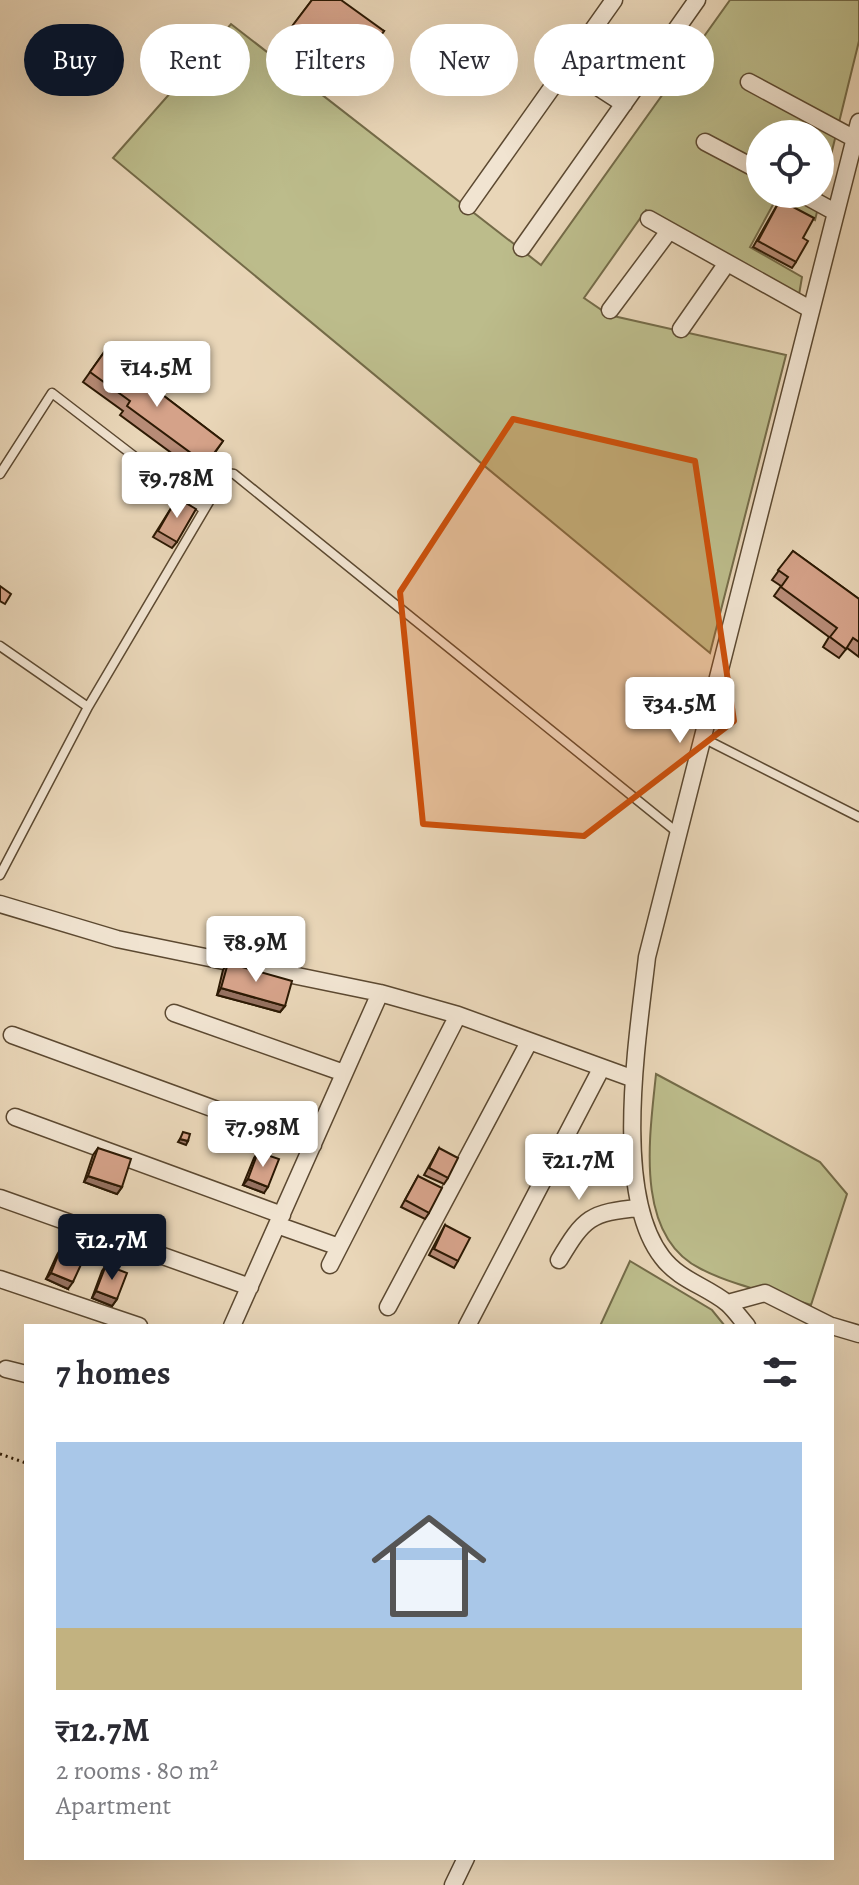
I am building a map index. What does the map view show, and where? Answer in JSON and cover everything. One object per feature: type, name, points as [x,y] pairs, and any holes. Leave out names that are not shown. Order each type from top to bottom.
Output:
[{"type":"street","points":[[597,24],[614,0]]},
{"type":"street","points":[[522,248],[697,0]]},
{"type":"street","points":[[749,82],[855,139]]},
{"type":"street","points":[[468,206],[546,96]]},
{"type":"street","points":[[612,96],[624,104]]},
{"type":"street","points":[[745,1324],[728,1303],[687,1281],[665,1262],[652,1244],[640,1208],[635,1177],[634,1079],[647,957],[859,122]]},
{"type":"street","points":[[705,142],[746,164]]},
{"type":"street","points":[[828,208],[835,212]]},
{"type":"street","points":[[649,219],[810,309]]},
{"type":"street","points":[[610,310],[669,231]]},
{"type":"street","points":[[681,329],[727,263]]},
{"type":"street","points":[[0,904],[117,939],[380,993],[458,1015],[634,1079]]},
{"type":"street","points":[[233,1324],[380,993]]},
{"type":"street","points":[[174,1013],[344,1073]]},
{"type":"street","points":[[330,1265],[458,1015]]},
{"type":"street","points":[[12,1035],[313,1145]]},
{"type":"street","points":[[388,1307],[529,1042]]},
{"type":"street","points":[[468,1324],[601,1069]]},
{"type":"street","points":[[15,1117],[279,1220],[339,1247]]},
{"type":"street","points":[[0,1198],[250,1287]]},
{"type":"street","points":[[559,1260],[579,1227],[590,1219],[613,1210],[640,1208]]},
{"type":"street","points":[[0,1279],[133,1324]]},
{"type":"street","points":[[728,1303],[765,1293],[828,1324]]},
{"type":"street","points":[[834,1327],[859,1334]]},
{"type":"street","points":[[6,1369],[24,1374]]},
{"type":"street","points":[[453,1885],[465,1860]]},
{"type":"lane","points":[[0,474],[52,393],[204,510]]},
{"type":"lane","points":[[0,875],[88,707],[224,474],[234,474],[678,833]]},
{"type":"lane","points":[[0,646],[88,707]]},
{"type":"lane","points":[[702,737],[859,817]]},
{"type":"path","points":[[0,1454],[24,1462]]},
{"type":"highlighted area","points":[[513,419],[695,461],[734,721],[584,836],[423,824],[400,592]]},
{"type":"green space","points":[[730,0],[859,0],[859,41],[834,143],[834,120],[746,120],[746,208],[771,208],[750,247],[802,277],[799,295],[646,210],[584,298],[609,315],[786,355],[710,653],[113,158],[168,96],[250,96],[250,39],[266,51],[266,96],[324,96],[541,265],[662,96],[714,96],[713,24]]},
{"type":"green space","points":[[790,208],[818,208],[815,220]]},
{"type":"green space","points":[[656,1074],[820,1162],[847,1194],[811,1305],[741,1285],[701,1269],[679,1254],[664,1233],[655,1209],[651,1182],[651,1125]]},
{"type":"green space","points":[[630,1261],[712,1310],[723,1324],[601,1324]]},
{"type":"building","points":[[312,0],[341,0],[374,24],[294,24]]},
{"type":"building","points":[[776,208],[795,208],[814,218],[803,238],[808,241],[796,262],[758,241]]},
{"type":"building","points":[[105,351],[223,441],[206,464],[127,406],[130,401],[90,372]]},
{"type":"building","points":[[177,498],[196,509],[177,542],[158,531]]},
{"type":"building","points":[[793,551],[859,599],[859,642],[853,638],[846,649],[830,637],[837,628],[781,587],[788,577],[778,570]]},
{"type":"building","points":[[0,586],[11,594],[5,604],[0,601]]},
{"type":"building","points":[[228,963],[292,981],[285,1006],[221,988]]},
{"type":"building","points":[[183,1132],[190,1134],[188,1141],[180,1139]]},
{"type":"building","points":[[98,1148],[131,1159],[122,1187],[88,1176]]},
{"type":"building","points":[[439,1148],[458,1158],[448,1178],[429,1168]]},
{"type":"building","points":[[258,1152],[279,1159],[268,1187],[248,1179]]},
{"type":"building","points":[[418,1176],[442,1188],[429,1213],[405,1200]]},
{"type":"building","points":[[445,1225],[470,1238],[458,1261],[434,1249]]},
{"type":"building","points":[[61,1248],[84,1258],[73,1282],[51,1273]]},
{"type":"building","points":[[106,1265],[127,1273],[117,1299],[96,1291]]}]
